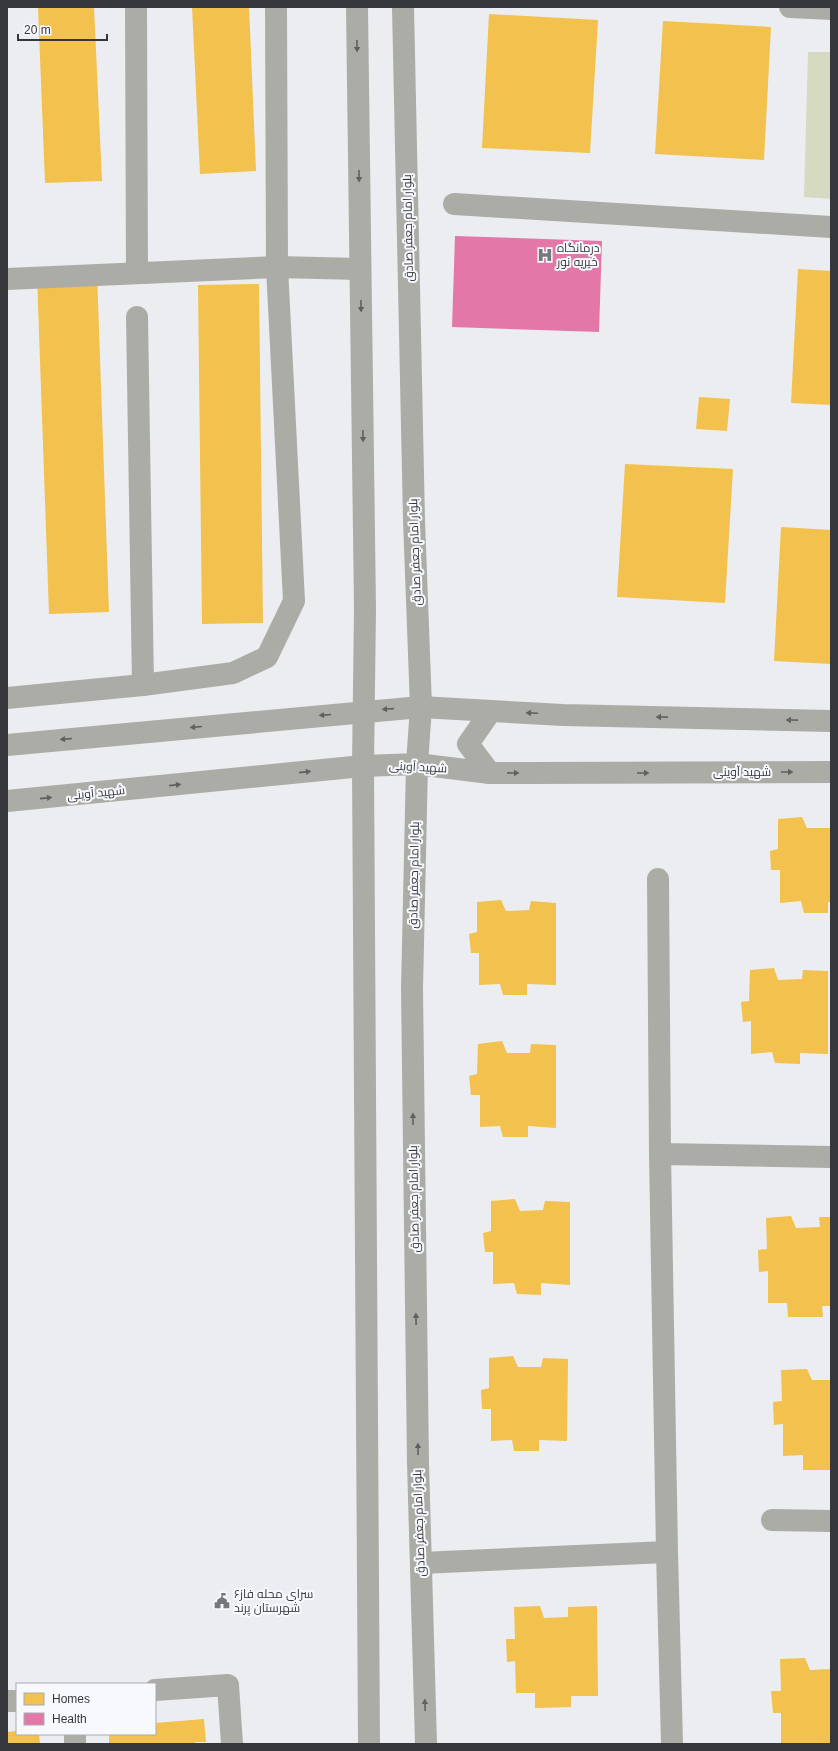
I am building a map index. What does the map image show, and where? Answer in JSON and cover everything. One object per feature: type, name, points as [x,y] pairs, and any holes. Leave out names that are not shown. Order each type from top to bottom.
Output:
[{"type":"street","points":[[136,7],[137,273]]},
{"type":"street","points":[[7,698],[143,685],[233,673],[267,657],[294,601],[277,266],[276,7]]},
{"type":"street","points":[[357,7],[365,609],[362,766],[369,1744]]},
{"type":"street","name":"بلوار امام جعفر صادق","points":[[403,7],[413,505],[421,707],[417,764],[412,989],[421,1563],[426,1744]]},
{"type":"street","points":[[790,7],[831,9]]},
{"type":"street","points":[[454,204],[831,227]]},
{"type":"street","points":[[7,279],[277,266],[360,269]]},
{"type":"street","points":[[137,317],[143,685]]},
{"type":"street","points":[[7,745],[364,711],[421,707],[491,711],[831,721]]},
{"type":"street","points":[[490,772],[468,744],[491,711]]},
{"type":"street","name":"شهید آوینی","points":[[7,802],[362,766],[417,764],[490,772],[831,772]]},
{"type":"street","points":[[658,879],[660,1154],[672,1744]]},
{"type":"street","points":[[660,1154],[831,1157]]},
{"type":"street","points":[[772,1520],[831,1521]]},
{"type":"street","points":[[421,1563],[667,1552]]},
{"type":"street","points":[[156,1690],[228,1685],[232,1744]]},
{"type":"green space","points":[[808,52],[831,52],[831,199],[804,197]]},
{"type":"building: Homes","points":[[38,7],[94,7],[102,181],[45,183]]},
{"type":"building: Homes","points":[[192,7],[249,7],[256,171],[200,174]]},
{"type":"building: Homes","points":[[489,14],[598,20],[590,153],[482,148]]},
{"type":"building: Homes","points":[[663,21],[771,27],[764,160],[655,154]]},
{"type":"building: Homes","points":[[798,269],[831,271],[831,405],[791,403]]},
{"type":"building: Homes","points":[[97,273],[109,612],[49,614],[37,276]]},
{"type":"building: Homes","points":[[259,284],[263,623],[202,624],[198,285]]},
{"type":"building: Homes","points":[[699,397],[730,399],[727,431],[696,429]]},
{"type":"building: Homes","points":[[625,464],[733,469],[725,603],[617,597]]},
{"type":"building: Homes","points":[[781,527],[831,530],[831,664],[774,661]]},
{"type":"building: Homes","points":[[802,817],[807,828],[831,828],[831,902],[828,902],[828,913],[804,913],[801,901],[780,903],[780,870],[771,870],[770,851],[778,849],[778,819]]},
{"type":"building: Homes","points":[[501,900],[506,911],[529,910],[531,901],[556,903],[556,985],[527,984],[527,995],[503,995],[500,984],[479,985],[479,953],[471,953],[469,934],[477,932],[477,902]]},
{"type":"building: Homes","points":[[774,968],[778,980],[802,979],[803,970],[828,971],[828,1054],[800,1053],[800,1064],[775,1063],[772,1052],[751,1054],[751,1021],[743,1022],[741,1002],[749,1001],[750,970]]},
{"type":"building: Homes","points":[[502,1041],[507,1053],[530,1053],[531,1044],[556,1045],[556,1128],[528,1126],[528,1137],[503,1137],[500,1126],[480,1127],[480,1095],[471,1095],[469,1076],[477,1074],[478,1044]]},
{"type":"building: Homes","points":[[515,1199],[520,1211],[543,1210],[545,1201],[570,1202],[570,1285],[541,1283],[541,1295],[517,1294],[514,1283],[493,1284],[493,1252],[485,1252],[483,1233],[491,1231],[491,1201]]},
{"type":"building: Homes","points":[[791,1216],[796,1228],[820,1227],[819,1217],[831,1217],[831,1306],[822,1306],[823,1317],[788,1317],[787,1303],[768,1303],[768,1271],[759,1272],[758,1250],[767,1249],[766,1218]]},
{"type":"building: Homes","points":[[513,1356],[518,1367],[541,1367],[543,1358],[568,1359],[567,1441],[539,1440],[539,1451],[514,1451],[512,1440],[491,1441],[491,1409],[482,1409],[481,1390],[489,1388],[489,1358]]},
{"type":"building: Homes","points":[[807,1369],[812,1380],[831,1380],[831,1470],[803,1470],[803,1455],[783,1456],[783,1424],[774,1425],[773,1402],[782,1401],[781,1370]]},
{"type":"building: Homes","points":[[540,1606],[544,1618],[568,1617],[568,1607],[597,1606],[598,1696],[571,1696],[571,1707],[535,1708],[535,1693],[516,1693],[515,1661],[507,1662],[506,1639],[515,1639],[514,1607]]},
{"type":"building: Homes","points":[[805,1658],[810,1670],[831,1669],[831,1744],[781,1744],[781,1713],[773,1713],[771,1691],[781,1691],[780,1659]]},
{"type":"building: Homes","points":[[204,1719],[206,1742],[195,1742],[195,1744],[109,1744],[109,1735],[156,1735],[156,1723]]},
{"type":"building: Homes","points":[[16,1731],[16,1735],[39,1735],[40,1744],[7,1744],[7,1732]]},
{"type":"building: Health","points":[[455,236],[602,241],[599,332],[452,327]]},
{"type":"place","name":"درمانگاه خیریه نور","points":[[545,255]]},
{"type":"place","name":"سرای محله فاز۶ شهرستان پرند","points":[[222,1601]]}]
